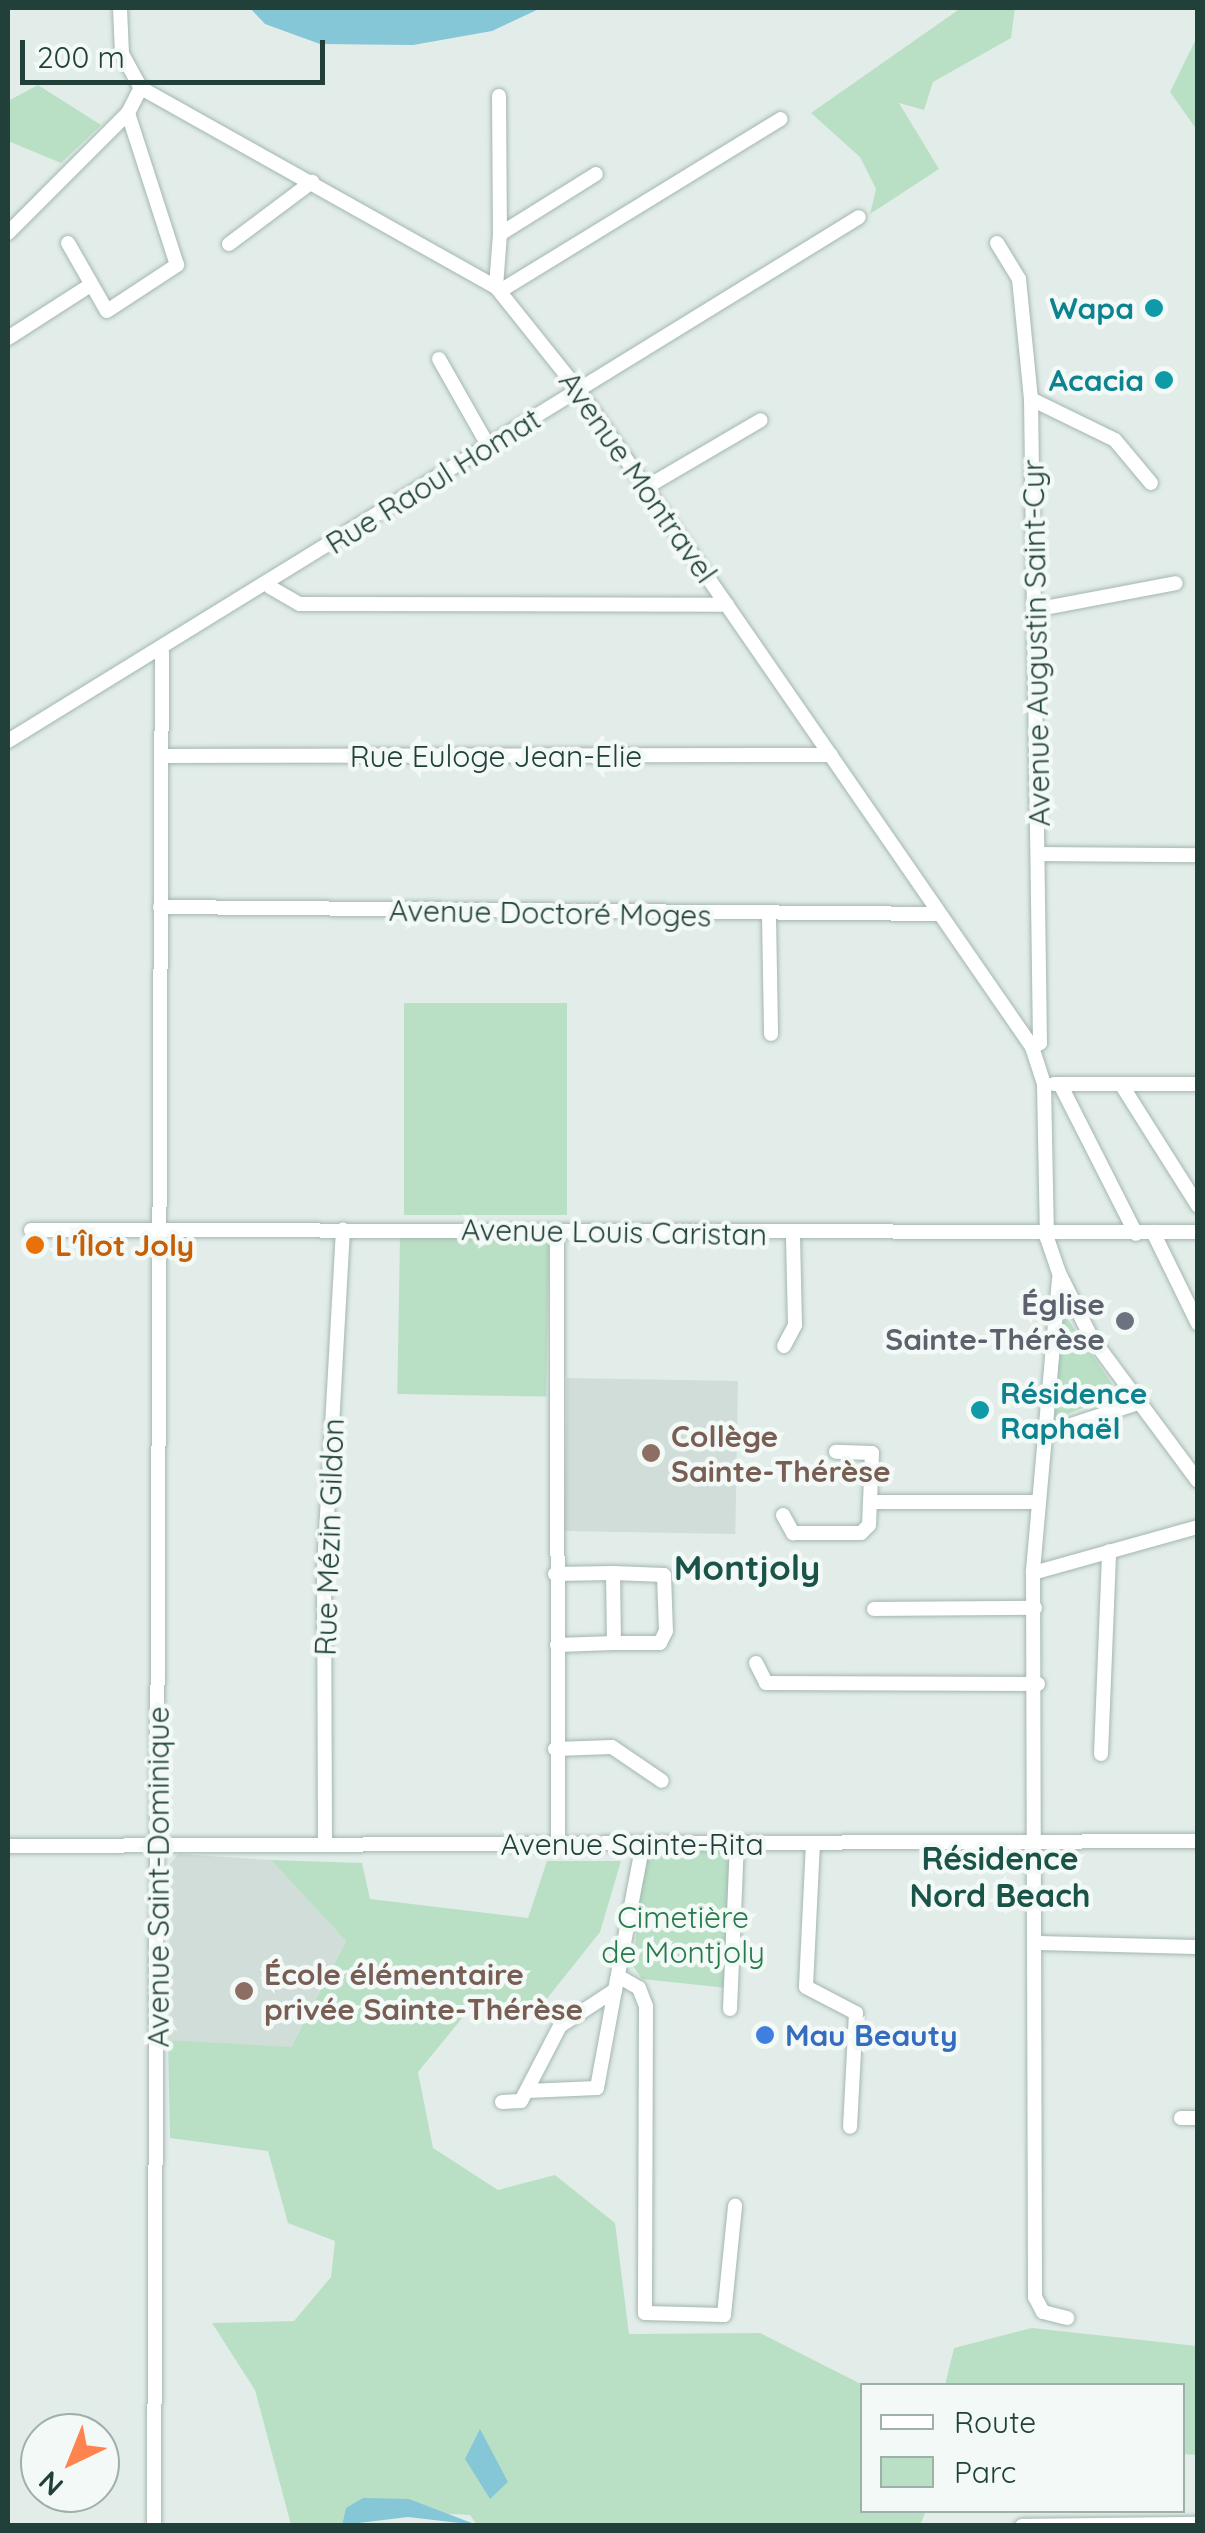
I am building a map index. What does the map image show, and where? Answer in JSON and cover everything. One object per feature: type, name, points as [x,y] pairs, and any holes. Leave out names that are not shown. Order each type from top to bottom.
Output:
[{"type":"street","points":[[8,233],[128,113],[141,88],[122,54],[120,8]]},
{"type":"street","name":"Avenue Montravel","points":[[141,88],[498,289],[579,391],[1032,1047],[1044,1083],[1047,1238],[1059,1273],[1078,1316],[1196,1477]]},
{"type":"street","points":[[498,289],[500,96]]},
{"type":"street","points":[[68,243],[89,286],[114,312],[177,265],[128,113]]},
{"type":"street","points":[[498,289],[781,119]]},
{"type":"street","points":[[500,234],[596,174]]},
{"type":"street","points":[[228,244],[312,182]]},
{"type":"street","name":"Rue Raoul Homat","points":[[8,741],[162,652],[199,618],[270,587],[859,216]]},
{"type":"street","name":"Avenue Augustin Saint-Cyr","points":[[996,242],[1016,268],[1026,311],[1031,398],[1039,609],[1040,854],[1040,1043],[1032,1047]]},
{"type":"street","points":[[8,338],[89,286]]},
{"type":"street","points":[[439,359],[489,447]]},
{"type":"street","points":[[1031,398],[1115,440],[1151,482]]},
{"type":"street","points":[[645,488],[760,420]]},
{"type":"street","points":[[1039,609],[1176,582]]},
{"type":"street","points":[[270,587],[300,604],[727,605]]},
{"type":"street","name":"Avenue Saint-Dominique","points":[[154,2526],[160,1847],[158,1229],[162,652]]},
{"type":"street","name":"Rue Euloge Jean-Elie","points":[[161,756],[831,756]]},
{"type":"street","points":[[1040,854],[1198,855]]},
{"type":"street","name":"Avenue Doctoré Moges","points":[[160,907],[769,916],[939,914]]},
{"type":"street","points":[[769,916],[770,1034]]},
{"type":"street","points":[[1044,1083],[1198,1084]]},
{"type":"street","points":[[1060,1084],[1136,1234]]},
{"type":"street","points":[[1121,1084],[1198,1206]]},
{"type":"street","name":"Avenue Louis Caristan","points":[[31,1230],[1047,1238],[1198,1232]]},
{"type":"street","name":"Rue Mézin Gildon","points":[[326,1846],[324,1569],[343,1230]]},
{"type":"street","points":[[557,1232],[558,1844]]},
{"type":"street","points":[[1153,1232],[1198,1324]]},
{"type":"street","points":[[784,1346],[795,1325],[793,1234]]},
{"type":"street","points":[[1059,1273],[1036,1502],[1034,1573],[1038,1684],[1035,2298],[1044,2312],[1067,2318]]},
{"type":"street","points":[[1042,1435],[1141,1402]]},
{"type":"street","points":[[783,1515],[792,1533],[861,1533],[871,1502],[872,1452],[836,1452]]},
{"type":"street","points":[[871,1502],[1036,1502]]},
{"type":"street","points":[[1034,1573],[1198,1528]]},
{"type":"street","points":[[1101,1754],[1110,1551]]},
{"type":"street","points":[[613,1573],[614,1643]]},
{"type":"street","points":[[556,1574],[663,1574],[666,1631],[660,1643],[557,1645]]},
{"type":"street","points":[[874,1609],[1035,1608]]},
{"type":"street","points":[[756,1663],[766,1683],[1038,1684]]},
{"type":"street","points":[[555,1748],[612,1747],[662,1780]]},
{"type":"street","name":"Avenue Sainte-Rita","points":[[8,1846],[1038,1838],[1198,1841]]},
{"type":"street","points":[[730,2009],[736,1842]]},
{"type":"street","points":[[814,1842],[806,1986],[856,2013],[850,2127]]},
{"type":"street","points":[[527,2091],[598,2088],[637,1844]]},
{"type":"street","points":[[1036,1943],[1198,1948]]},
{"type":"street","points":[[502,2102],[518,2105],[556,2030],[617,1983]]},
{"type":"street","points":[[617,1983],[646,2006],[643,2308],[654,2318],[724,2316],[735,2206]]},
{"type":"street","points":[[1181,2118],[1198,2118]]},
{"type":"street","points":[[1022,2526],[1198,2524]]},
{"type":"shaded area","name":"Collège Sainte-Thérèse","points":[[567,1378],[738,1381],[735,1534],[564,1531]]},
{"type":"shaded area","name":"École élémentaire privée Sainte-Thérèse","points":[[178,1854],[271,1860],[346,1941],[290,2048],[168,2040],[170,1864]]},
{"type":"green space","points":[[961,8],[1015,8],[1011,38],[933,82],[924,110],[899,103],[939,169],[870,214],[876,189],[860,157],[811,113]]},
{"type":"green space","points":[[1197,37],[1197,130],[1170,92]]},
{"type":"green space","points":[[38,85],[101,125],[61,163],[8,141],[8,101]]},
{"type":"green space","points":[[404,1003],[567,1003],[567,1215],[404,1215]]},
{"type":"green space","points":[[400,1237],[549,1240],[546,1397],[397,1394]]},
{"type":"green space","points":[[1060,1308],[1119,1394],[1057,1418],[1050,1414]]},
{"type":"green space","name":"Cimetière de Montjoly","points":[[736,1846],[727,1988],[642,1979],[633,1966],[645,1848]]},
{"type":"green space","points":[[271,1860],[362,1863],[370,1899],[528,1918],[547,1861],[621,1861],[600,1932],[534,2015],[477,2000],[418,2072],[433,2148],[498,2190],[555,2175],[615,2223],[629,2334],[760,2333],[860,2383],[860,2513],[925,2513],[920,2525],[477,2525],[470,2515],[346,2508],[342,2525],[291,2525],[255,2390],[212,2323],[294,2321],[331,2277],[335,2241],[288,2223],[268,2151],[170,2138],[168,2040],[291,2047],[346,1941]]},
{"type":"green space","points":[[1032,2328],[1197,2346],[1197,2455],[1185,2454],[1185,2383],[945,2383],[954,2348]]},
{"type":"water","points":[[250,8],[541,8],[492,31],[413,45],[320,44],[265,24]]},
{"type":"water","points":[[480,2429],[508,2482],[490,2499],[465,2459]]},
{"type":"water","points":[[363,2498],[409,2499],[477,2525],[408,2517],[342,2525],[346,2508]]},
{"type":"place","name":"Wapa","points":[[1154,308]]},
{"type":"place","name":"Acacia","points":[[1164,380]]},
{"type":"place","name":"L'Îlot Joly","points":[[35,1245]]},
{"type":"place","name":"Église Sainte-Thérèse","points":[[1125,1321]]},
{"type":"place","name":"Résidence Raphaël","points":[[980,1410]]},
{"type":"place","name":"Collège Sainte-Thérèse","points":[[651,1453]]},
{"type":"place","name":"École élémentaire privée Sainte-Thérèse","points":[[244,1991]]},
{"type":"place","name":"Mau Beauty","points":[[765,2035]]},
{"type":"district","name":"Montjoly","points":[[747,1567]]},
{"type":"district","name":"Résidence Nord Beach","points":[[1000,1878]]}]
